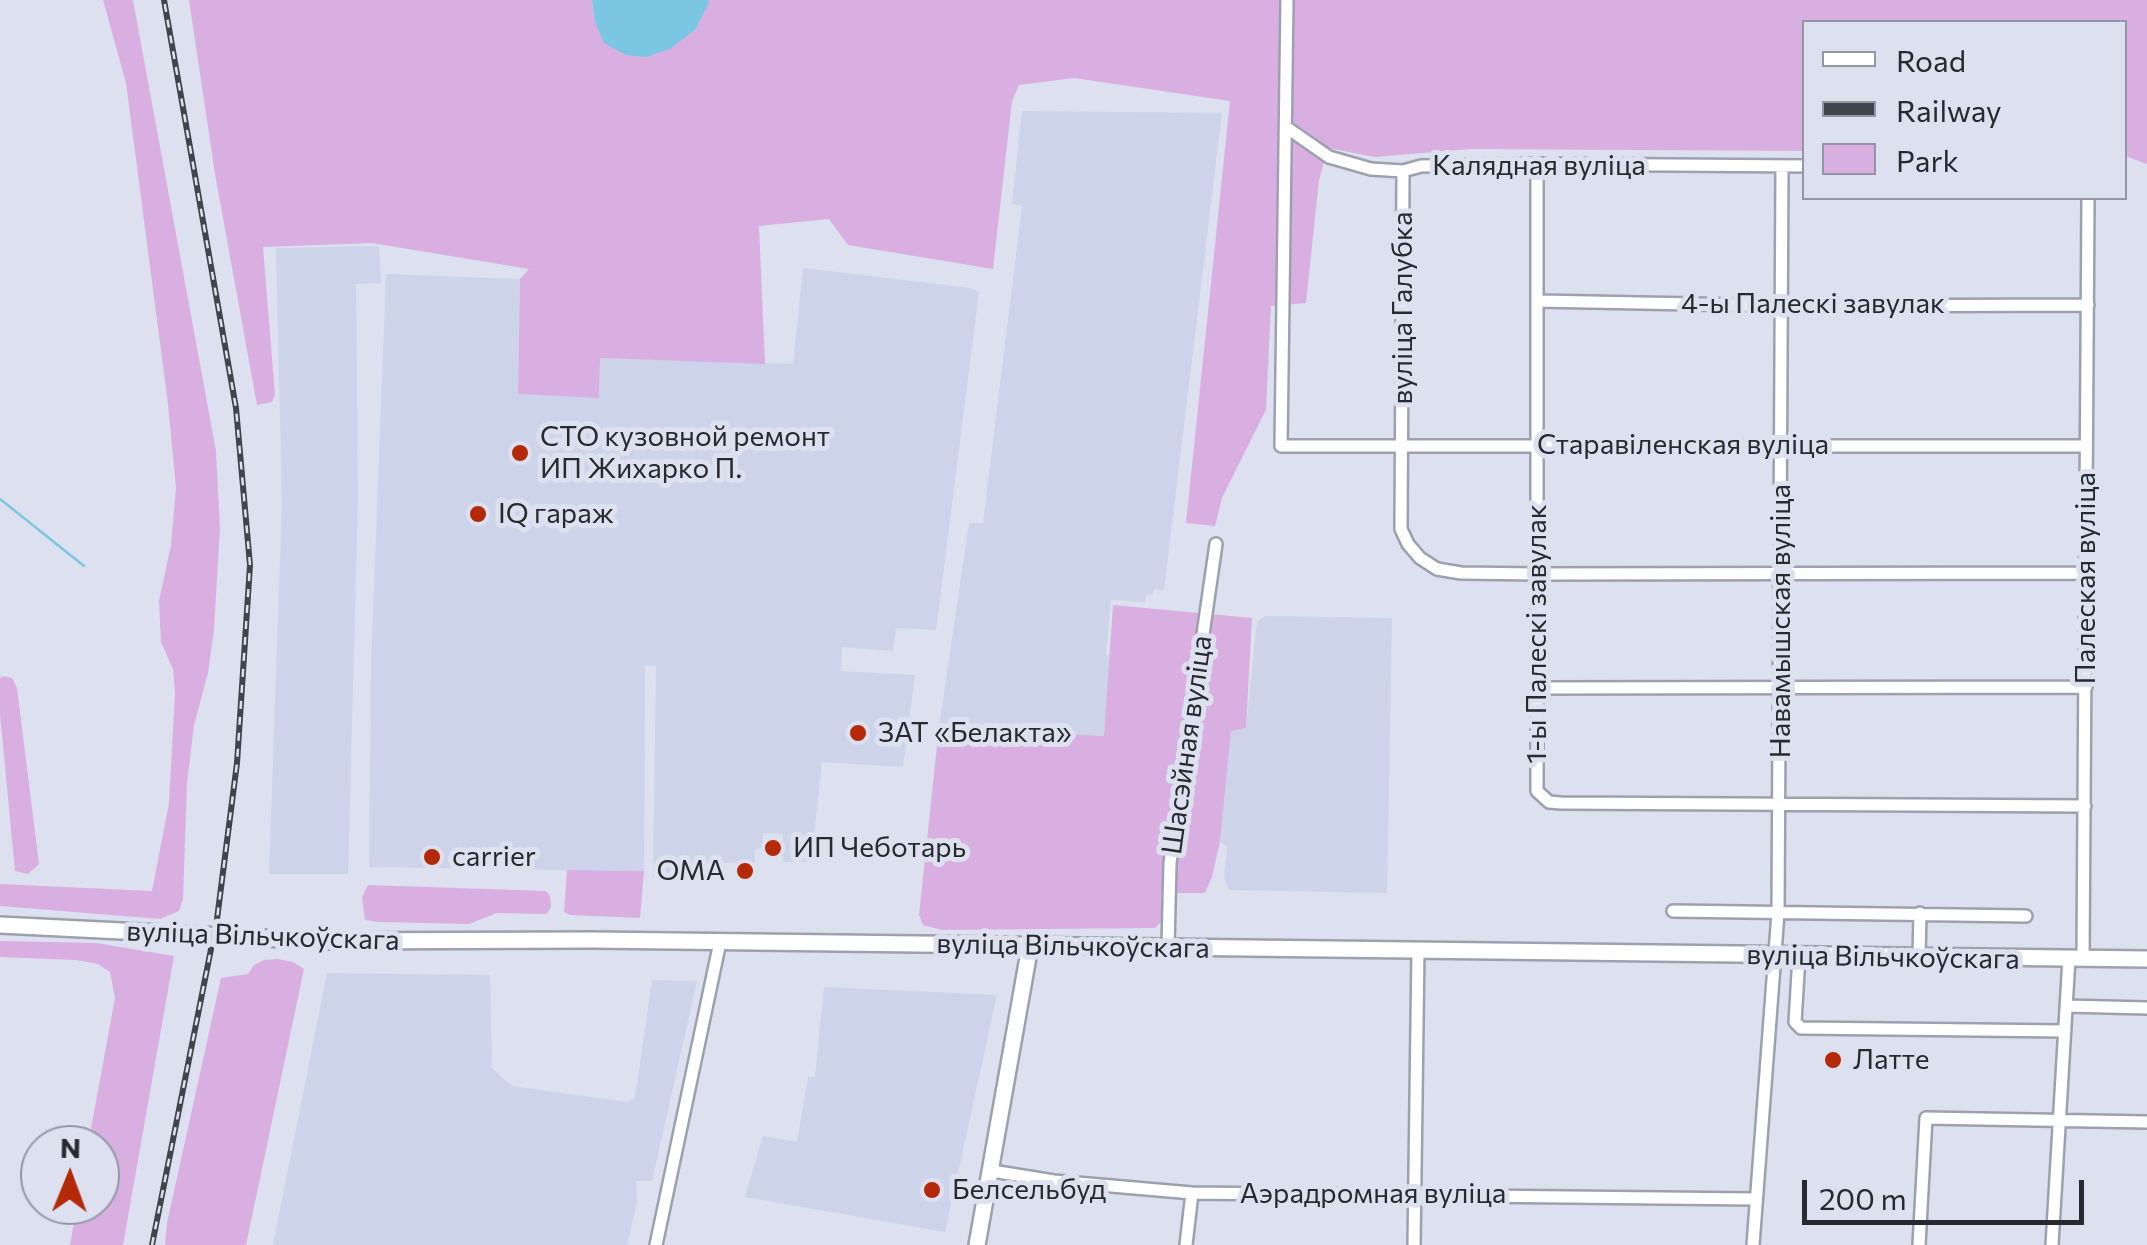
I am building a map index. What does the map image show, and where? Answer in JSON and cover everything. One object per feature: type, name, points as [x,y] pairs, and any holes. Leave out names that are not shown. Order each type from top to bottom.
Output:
[{"type":"main road","name":"вуліца Вільчкоўскага","points":[[0,925],[323,941],[2147,959]]},
{"type":"main road","points":[[978,1245],[1030,946]]},
{"type":"street","points":[[1286,126],[1287,0]]},
{"type":"street","name":"Калядная вуліца","points":[[1286,126],[1329,157],[1371,169],[1537,164],[1802,166]]},
{"type":"street","name":"Старавіленская вуліца","points":[[1286,126],[1280,446],[2086,446]]},
{"type":"street","name":"1-ы Палескі завулак","points":[[1537,164],[1537,791],[1549,802],[2086,806]]},
{"type":"street","name":"Навамышская вуліца","points":[[1753,1245],[1778,913],[1782,166]]},
{"type":"street","name":"вуліца Галубка","points":[[1403,171],[1402,529],[1420,558],[1437,569],[1538,574],[2084,572]]},
{"type":"street","name":"Палеская вуліца","points":[[2052,1245],[2066,1006],[2076,958],[2086,806],[2088,200]]},
{"type":"street","name":"4-ы Палескі завулак","points":[[1538,302],[2088,304]]},
{"type":"street","name":"Шасэйная вуліца","points":[[1168,947],[1170,863],[1216,544]]},
{"type":"street","points":[[1538,688],[2086,687]]},
{"type":"street","points":[[1673,911],[2026,916]]},
{"type":"street","points":[[1919,956],[1920,914]]},
{"type":"street","points":[[656,1245],[720,942]]},
{"type":"street","points":[[1414,1245],[1418,950]]},
{"type":"street","points":[[1799,956],[1795,1022],[1800,1028],[2065,1032]]},
{"type":"street","points":[[2066,1006],[2147,1008]]},
{"type":"street","points":[[1919,1245],[1926,1118],[2147,1122]]},
{"type":"street","name":"Аэрадромная вуліца","points":[[992,1171],[1054,1181],[1192,1193],[1755,1199]]},
{"type":"street","points":[[1186,1245],[1192,1193]]},
{"type":"shaded area","points":[[1022,111],[1222,113],[1164,590],[1154,589],[1153,594],[1146,595],[1145,602],[1111,600],[1104,736],[939,727],[969,523],[983,523],[1022,206],[1012,204]]},
{"type":"shaded area","points":[[379,246],[381,283],[356,284],[358,498],[348,874],[269,874],[282,503],[276,248]]},
{"type":"shaded area","points":[[803,268],[979,292],[936,630],[896,628],[893,651],[842,647],[841,671],[915,675],[903,767],[822,762],[811,862],[783,862],[783,834],[763,833],[762,848],[755,849],[755,863],[712,863],[712,878],[653,877],[656,666],[645,665],[644,871],[369,867],[371,666],[386,274],[520,279],[518,394],[599,397],[600,358],[793,364]]},
{"type":"shaded area","points":[[1265,616],[1392,618],[1387,893],[1229,890],[1224,877],[1227,847],[1220,841],[1231,731],[1246,728],[1257,622]]},
{"type":"shaded area","points":[[327,973],[490,975],[492,1068],[512,1086],[627,1102],[635,1098],[652,980],[697,981],[652,1181],[636,1181],[637,1202],[627,1245],[273,1245]]},
{"type":"shaded area","points":[[824,987],[997,995],[945,1232],[745,1197],[763,1136],[797,1142],[808,1077],[815,1077]]},
{"type":"green space","points":[[103,0],[133,0],[216,451],[220,528],[214,629],[208,673],[194,725],[187,783],[183,899],[179,911],[160,919],[0,906],[0,884],[152,891],[169,803],[175,693],[173,669],[161,642],[159,601],[171,545],[176,488],[126,83]]},
{"type":"green space","points":[[189,0],[592,0],[595,22],[708,0],[2147,0],[2147,164],[2127,157],[2127,20],[1802,20],[1802,151],[1471,149],[1375,157],[1328,148],[1319,180],[1306,303],[1271,306],[1266,410],[1222,498],[1215,526],[1186,523],[1230,101],[1074,78],[1019,85],[1012,101],[993,269],[848,245],[829,219],[759,226],[765,364],[600,358],[599,398],[518,394],[520,279],[529,269],[372,243],[263,247],[275,395],[272,402],[257,405],[215,174]]},
{"type":"green space","points":[[1113,605],[1252,618],[1246,728],[1231,731],[1220,841],[1205,893],[1161,893],[1161,922],[1155,928],[942,930],[923,925],[919,915],[939,727],[1104,736]]},
{"type":"green space","points":[[3,676],[12,678],[17,688],[39,864],[28,874],[15,871],[0,714]]},
{"type":"green space","points":[[567,870],[644,871],[640,918],[564,912]]},
{"type":"green space","points":[[368,885],[546,891],[551,907],[547,914],[497,913],[469,924],[378,922],[365,920],[362,897]]},
{"type":"green space","points":[[0,941],[96,943],[174,956],[123,1245],[70,1245],[74,1225],[120,1225],[120,1125],[92,1125],[115,998],[110,972],[98,964],[76,960],[0,957]]},
{"type":"green space","points":[[278,959],[304,969],[246,1245],[165,1245],[221,978],[248,974],[264,960]]},
{"type":"water","points":[[592,0],[709,3],[695,30],[670,49],[646,57],[626,55],[604,43],[595,22]]},
{"type":"waterway","points":[[0,499],[84,566]]},
{"type":"railway","points":[[152,1245],[217,919],[237,763],[250,565],[236,408],[164,0]]},
{"type":"place","name":"СТО кузовной ремонт ИП Жихарко П.","points":[[520,453]]},
{"type":"place","name":"IQ гараж","points":[[478,514]]},
{"type":"place","name":"ЗАТ «Белакта»","points":[[858,733]]},
{"type":"place","name":"ИП Чеботарь","points":[[773,848]]},
{"type":"place","name":"carrier","points":[[432,857]]},
{"type":"place","name":"ОМА","points":[[745,871]]},
{"type":"place","name":"Латте","points":[[1833,1060]]},
{"type":"place","name":"Белсельбуд","points":[[932,1190]]}]
